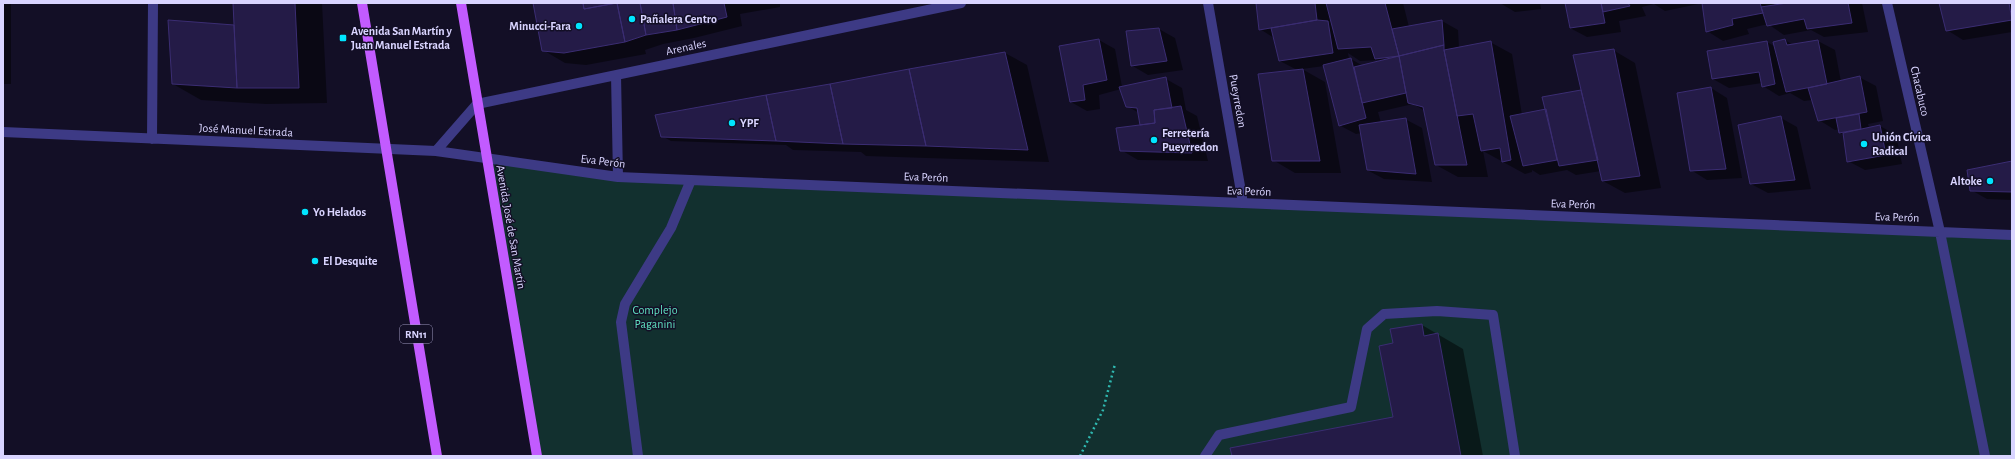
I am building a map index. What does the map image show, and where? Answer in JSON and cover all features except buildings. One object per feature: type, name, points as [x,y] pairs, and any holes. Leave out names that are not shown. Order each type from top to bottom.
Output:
[{"type":"main road","name":"RN11","points":[[362,3],[437,456]]},
{"type":"main road","name":"Avenida José de San Martín","points":[[461,3],[537,456]]},
{"type":"street","points":[[152,139],[153,3]]},
{"type":"street","name":"Arenales","points":[[477,104],[961,3]]},
{"type":"street","name":"Pueyrredon","points":[[1208,3],[1243,204]]},
{"type":"street","name":"Chacabuco","points":[[1887,3],[1940,232],[1985,456]]},
{"type":"street","points":[[616,75],[618,177]]},
{"type":"street","points":[[436,151],[477,104]]},
{"type":"street","name":"José Manuel Estrada","points":[[3,132],[436,151],[487,159]]},
{"type":"street","name":"Eva Perón","points":[[487,159],[618,177],[2012,235]]},
{"type":"street","points":[[638,456],[621,322],[624,304],[671,228],[691,180]]},
{"type":"street","points":[[1205,456],[1219,435],[1351,407],[1367,329],[1384,314],[1437,311],[1493,315],[1515,456]]},
{"type":"path","points":[[1080,456],[1103,410],[1115,364]]},
{"type":"green space","name":"Complejo Paganini","points":[[487,159],[618,177],[2012,235],[2012,456],[537,456]]},
{"type":"place","name":"Pañalera Centro","points":[[632,19]]},
{"type":"place","name":"Minucci-Fara","points":[[579,26]]},
{"type":"place","name":"Avenida San Martín y Juan Manuel Estrada","points":[[343,38]]},
{"type":"place","name":"YPF","points":[[732,123]]},
{"type":"place","name":"Ferretería Pueyrredon","points":[[1154,140]]},
{"type":"place","name":"Unión Cívica Radical","points":[[1864,144]]},
{"type":"place","name":"Altoke","points":[[1990,181]]},
{"type":"place","name":"Yo Helados","points":[[305,212]]},
{"type":"place","name":"El Desquite","points":[[315,261]]}]
